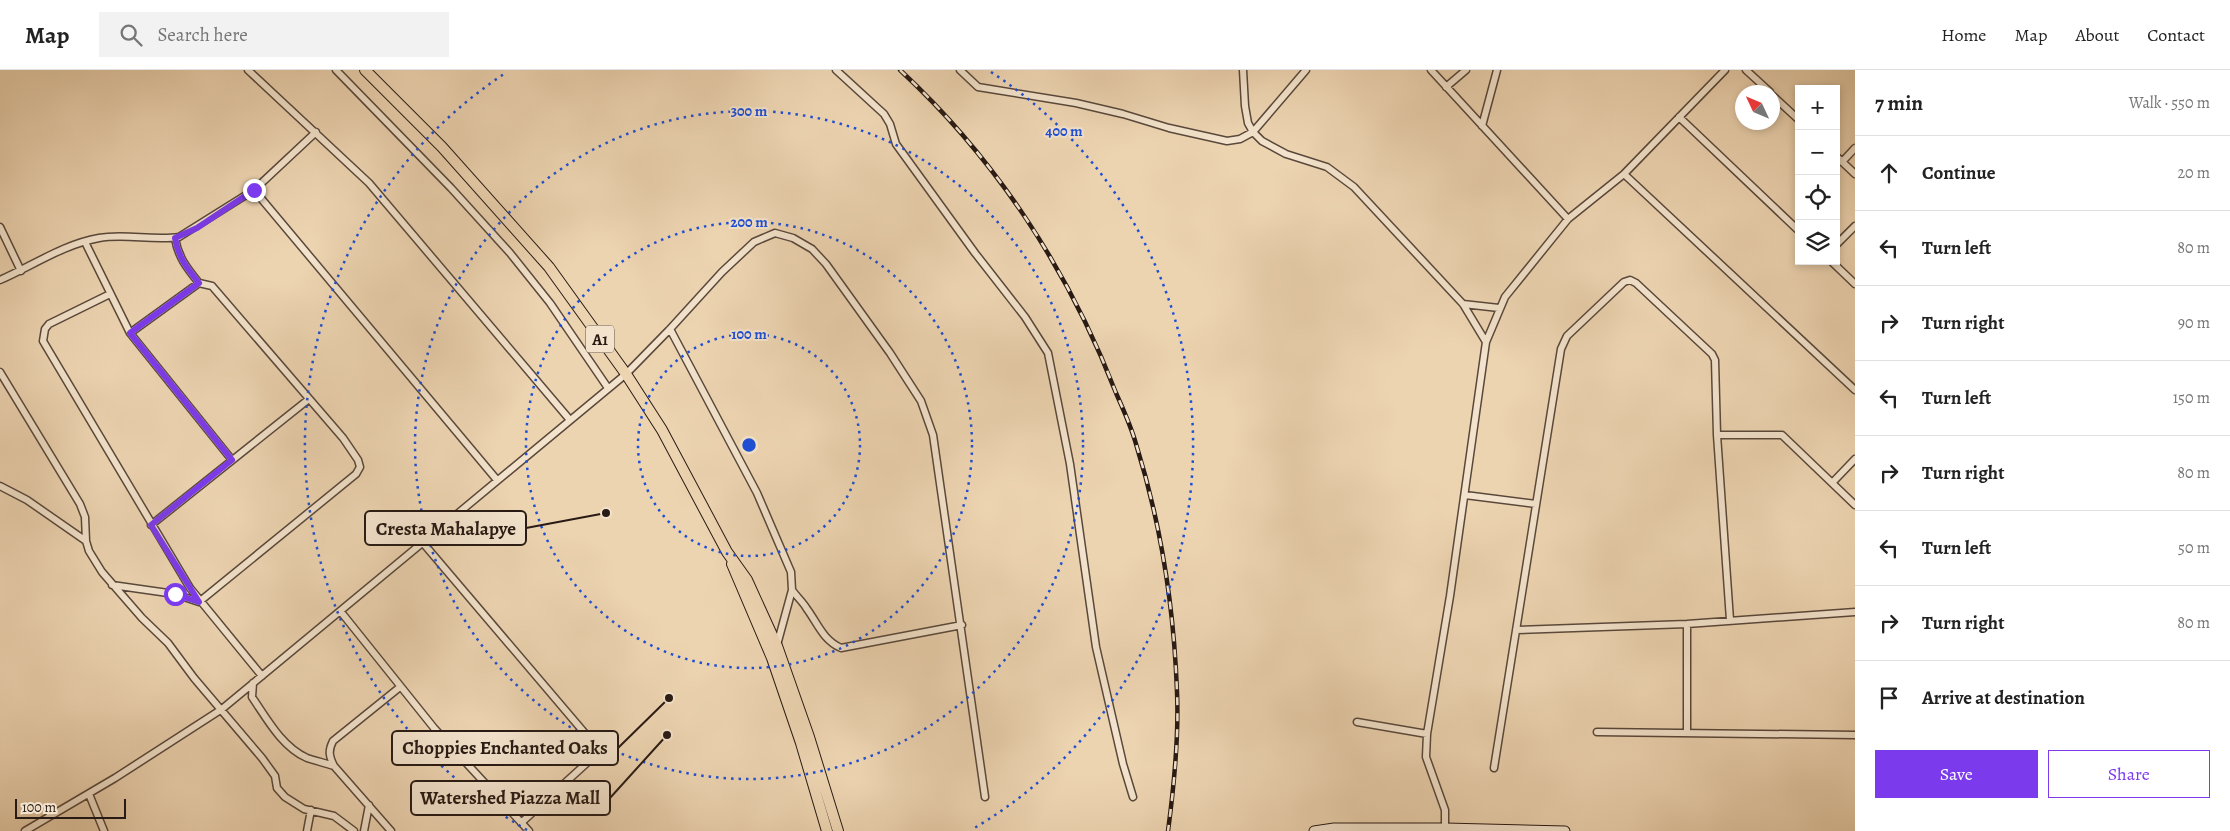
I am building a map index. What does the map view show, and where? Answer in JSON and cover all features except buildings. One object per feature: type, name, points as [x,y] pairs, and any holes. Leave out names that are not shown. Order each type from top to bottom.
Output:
[{"type":"highway","name":"A1","points":[[365,70],[442,147],[549,267],[626,374],[662,430],[728,552],[752,591],[777,646],[809,737],[838,831]]},
{"type":"highway","name":"A1","points":[[728,552],[738,583],[772,658],[801,743],[827,831]]},
{"type":"main road","points":[[1314,831],[1334,828],[1564,831]]},
{"type":"street","points":[[248,70],[369,183],[570,420]]},
{"type":"street","points":[[336,70],[510,253],[550,303],[608,388]]},
{"type":"street","points":[[836,70],[884,114],[890,124],[896,144],[975,253],[1025,317],[1048,353],[1070,464],[1096,647],[1123,764],[1133,797]]},
{"type":"street","points":[[960,70],[978,87],[1076,103],[1197,135],[1227,141],[1240,139],[1253,132],[1306,70]]},
{"type":"street","points":[[1243,70],[1245,106],[1248,124],[1253,132],[1262,141],[1286,154],[1327,166],[1354,187],[1463,304],[1486,342]]},
{"type":"street","points":[[1431,70],[1568,219]]},
{"type":"street","points":[[1446,87],[1466,70]]},
{"type":"street","points":[[1482,126],[1497,70]]},
{"type":"street","points":[[1445,829],[1445,810],[1426,757],[1427,734],[1450,596],[1486,342],[1504,297],[1568,219],[1624,174],[1725,70]]},
{"type":"street","points":[[1746,70],[1762,85]]},
{"type":"street","points":[[1780,102],[1795,116]]},
{"type":"street","points":[[1679,117],[1795,227]]},
{"type":"street","points":[[0,280],[84,242],[99,238],[115,236],[165,240],[175,238],[197,228],[254,190],[316,132]]},
{"type":"street","points":[[1855,148],[1842,162],[1855,174]]},
{"type":"street","points":[[1624,174],[1855,390]]},
{"type":"street","points":[[254,190],[497,480]]},
{"type":"street","points":[[1840,241],[1855,226]]},
{"type":"street","points":[[0,228],[21,271]]},
{"type":"street","points":[[26,831],[89,794],[222,709],[626,374],[722,272],[754,242],[775,233],[792,238],[812,249],[826,264],[921,401],[934,435],[985,797]]},
{"type":"street","points":[[175,238],[177,252],[199,283],[212,286],[219,292],[351,449],[360,467],[356,474],[199,602]]},
{"type":"street","points":[[84,242],[130,333],[232,460]]},
{"type":"street","points":[[1835,265],[1855,284]]},
{"type":"street","points":[[1494,768],[1563,342],[1624,282],[1630,280],[1636,283],[1712,354],[1716,368],[1718,435],[1730,620]]},
{"type":"street","points":[[130,333],[199,283]]},
{"type":"street","points":[[110,294],[49,324],[42,338],[151,525],[199,602],[262,676]]},
{"type":"street","points":[[1463,304],[1499,308]]},
{"type":"street","points":[[670,329],[757,493],[791,572],[792,590],[772,658]]},
{"type":"street","points":[[0,372],[80,504],[85,517],[86,541],[89,551],[112,585],[168,643],[194,678],[262,758],[275,776],[278,788],[285,798],[304,809],[334,816],[354,831]]},
{"type":"street","points":[[151,525],[309,400]]},
{"type":"street","points":[[1718,435],[1782,435],[1855,505]]},
{"type":"street","points":[[1832,483],[1855,459]]},
{"type":"street","points":[[0,486],[34,505],[86,541]]},
{"type":"street","points":[[1465,495],[1536,504]]},
{"type":"street","points":[[423,543],[594,744],[595,752],[589,761],[521,823]]},
{"type":"street","points":[[112,585],[175,594],[199,602]]},
{"type":"street","points":[[792,590],[807,608],[822,633],[832,644],[841,648],[962,625]]},
{"type":"street","points":[[341,612],[400,687],[529,831]]},
{"type":"street","points":[[1516,630],[1687,624],[1855,612]]},
{"type":"street","points":[[1687,624],[1687,734]]},
{"type":"street","points":[[253,682],[252,697],[276,732],[296,751],[307,758],[334,766]]},
{"type":"street","points":[[390,831],[334,766],[329,757],[329,749],[333,741],[400,687]]},
{"type":"street","points":[[1357,722],[1427,734]]},
{"type":"street","points":[[1598,732],[1855,735]]},
{"type":"street","points":[[89,794],[104,831]]},
{"type":"street","points":[[364,831],[369,806]]},
{"type":"street","points":[[307,831],[311,810]]},
{"type":"railway","points":[[900,70],[935,104],[968,141],[1026,219],[1076,304],[1132,431],[1153,505],[1165,567],[1173,629],[1177,692],[1177,744],[1168,831]]},
{"type":"place","name":"Cresta Mahalapye","points":[[606,513]]},
{"type":"place","name":"Choppies Enchanted Oaks","points":[[669,698]]},
{"type":"place","name":"Watershed Piazza Mall","points":[[667,735]]},
{"type":"route","points":[[175,594],[199,602],[151,525],[232,460],[130,333],[199,283],[177,252],[175,238],[179,238],[197,228],[254,190]]}]
